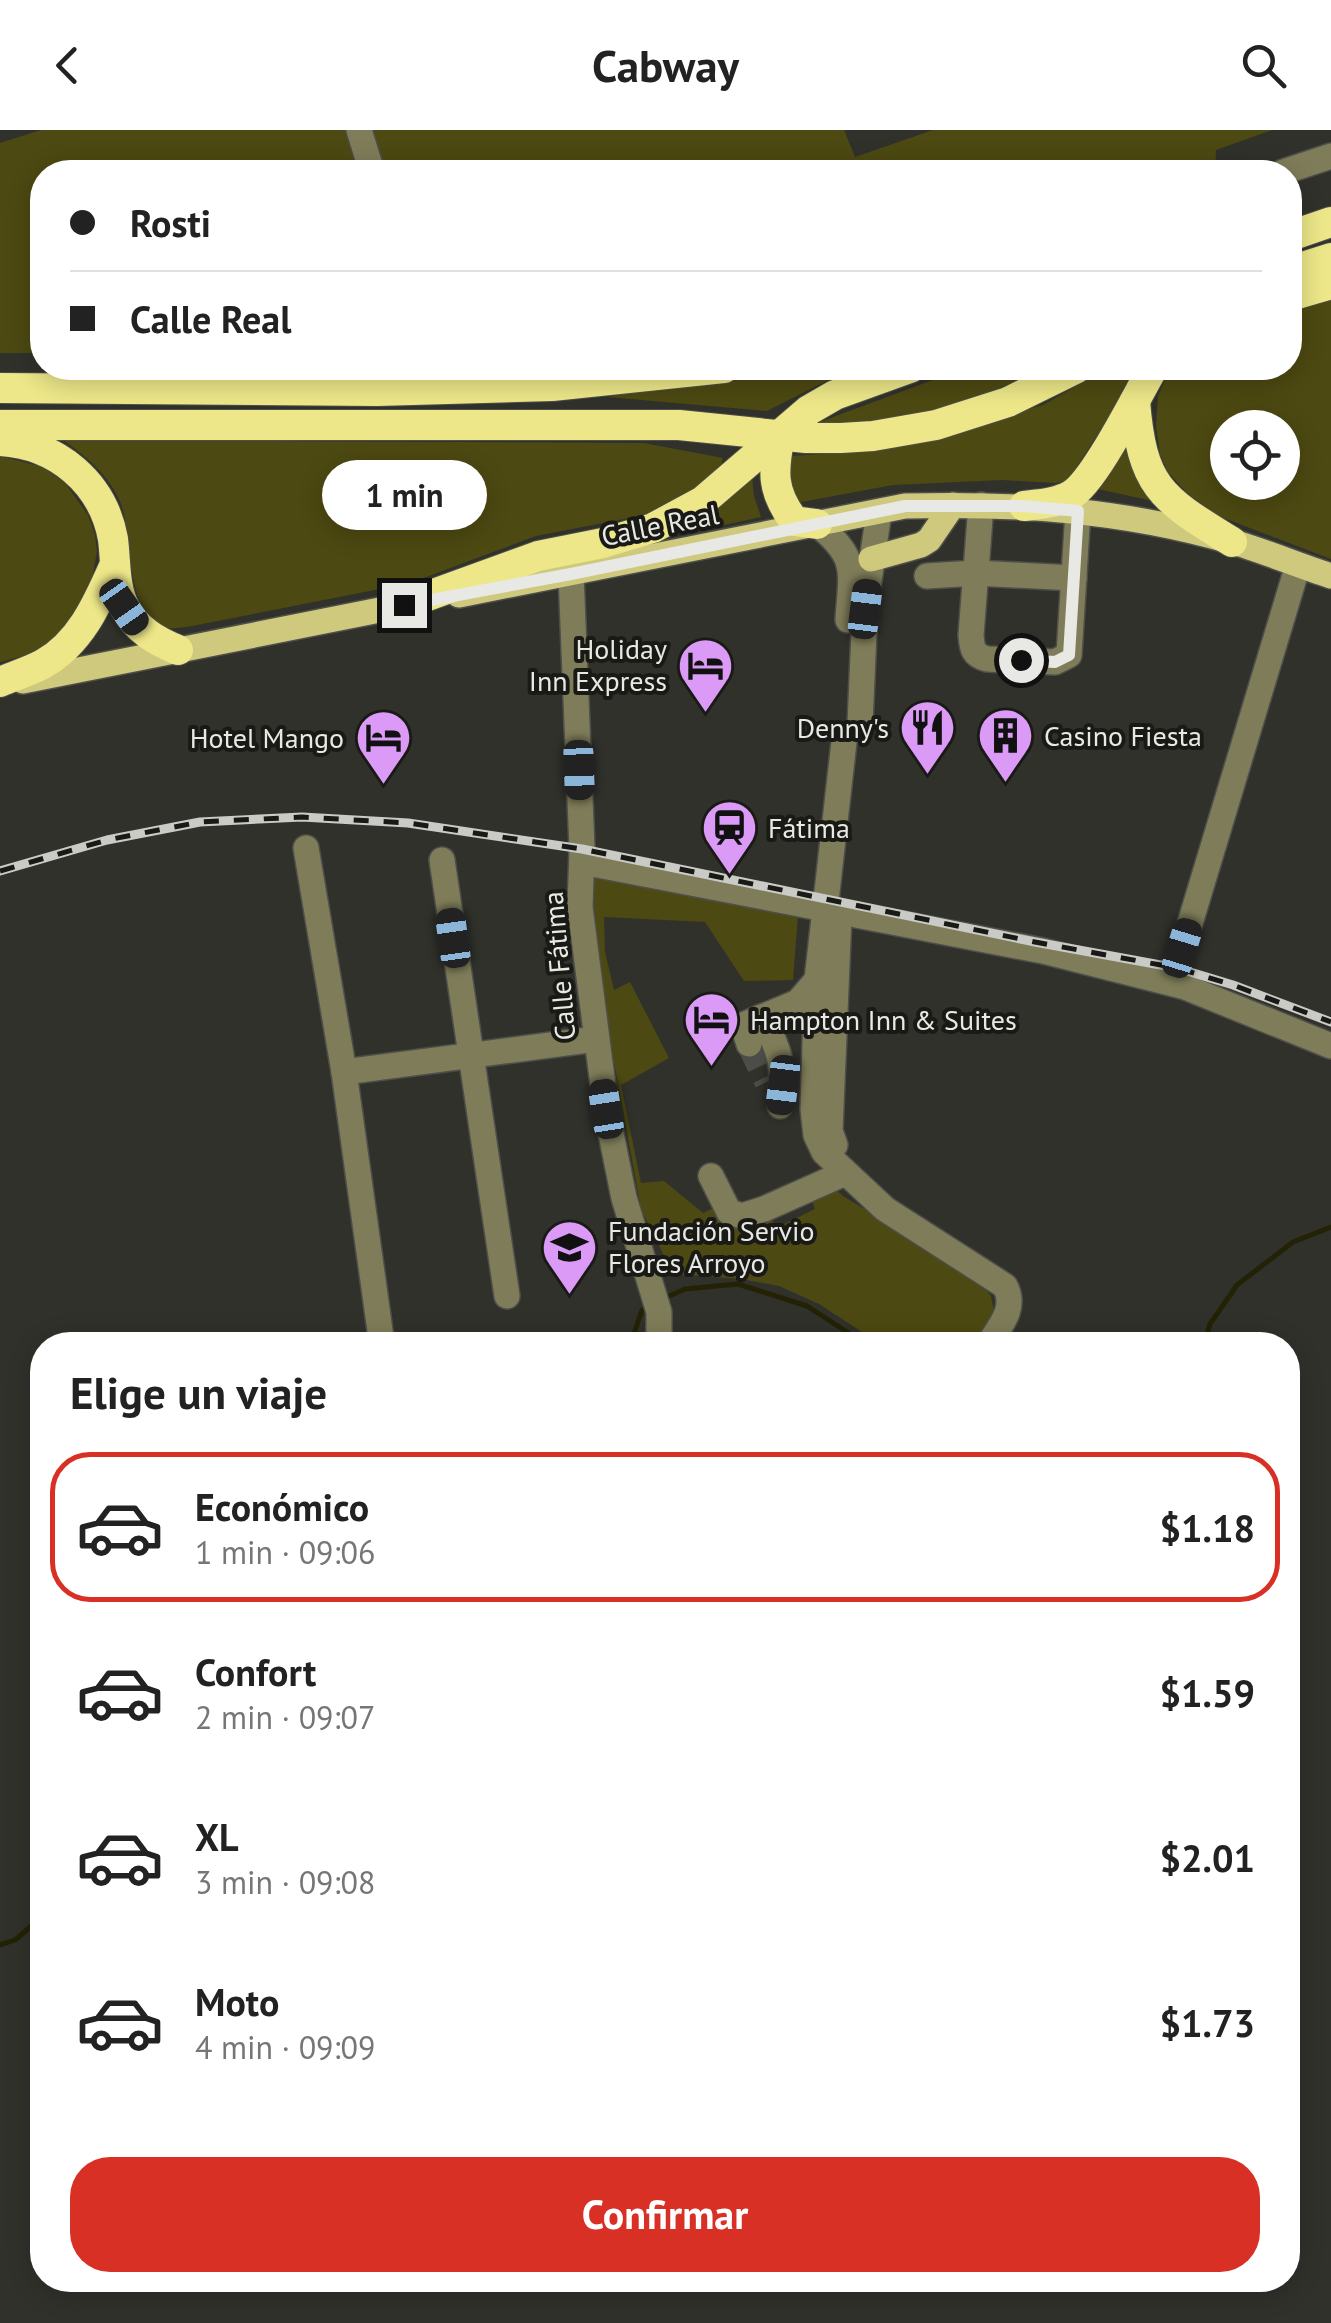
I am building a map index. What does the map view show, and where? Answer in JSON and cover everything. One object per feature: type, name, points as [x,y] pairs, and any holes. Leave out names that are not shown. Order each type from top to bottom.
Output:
[{"type":"highway","points":[[1302,232],[1331,222]]},
{"type":"highway","points":[[1302,268],[1331,258]]},
{"type":"highway","points":[[1302,292],[1331,284]]},
{"type":"highway","points":[[0,372],[30,374]]},
{"type":"highway","points":[[112,380],[238,389]]},
{"type":"highway","points":[[0,388],[377,390],[552,386],[609,380]]},
{"type":"highway","points":[[404,605],[538,556],[602,544],[654,528],[703,501],[810,410],[835,395],[877,380]]},
{"type":"highway","points":[[0,425],[679,425],[830,439],[936,425],[1008,402],[1052,380]]},
{"type":"highway","points":[[1024,506],[1055,502],[1078,490],[1146,380]]},
{"type":"highway","points":[[1135,401],[1144,459],[1163,494],[1180,510],[1232,542]]},
{"type":"highway","points":[[780,435],[774,480],[778,495],[794,520],[817,524]]},
{"type":"highway","points":[[0,441],[42,450],[69,464],[84,478],[106,512],[124,607],[156,641],[178,650]]},
{"type":"highway","points":[[0,684],[44,663],[68,646],[85,624],[116,561]]},
{"type":"main road","points":[[871,559],[929,540],[954,505]]},
{"type":"main road","name":"Calle Real","points":[[0,684],[905,506],[1024,506],[1118,516],[1232,542],[1331,576]]},
{"type":"street","points":[[358,130],[368,160]]},
{"type":"street","points":[[1302,166],[1331,156]]},
{"type":"street","points":[[981,505],[971,634],[972,649],[988,659],[1055,662],[1069,655],[1078,511]]},
{"type":"street","points":[[857,609],[879,512]]},
{"type":"street","points":[[817,524],[848,557],[857,609],[852,733],[834,910],[823,1133]]},
{"type":"street","points":[[1172,984],[1298,565]]},
{"type":"street","points":[[926,576],[976,572],[1074,578]]},
{"type":"street","name":"Calle Fátima","points":[[571,574],[582,862],[580,906],[606,1109],[624,1198],[659,1312],[659,1332]]},
{"type":"street","points":[[306,848],[344,1072],[380,1332]]},
{"type":"street","points":[[442,860],[507,1296]]},
{"type":"street","points":[[582,862],[1043,951],[1185,987],[1331,1046]]},
{"type":"street","points":[[834,910],[818,980],[813,1108],[845,1173],[885,1210],[1005,1286],[1010,1304],[996,1332]]},
{"type":"street","points":[[749,1044],[743,1024],[798,1002],[818,980]]},
{"type":"street","points":[[761,1017],[782,1060],[780,1106]]},
{"type":"street","points":[[344,1072],[596,1040]]},
{"type":"street","points":[[767,1082],[788,1120],[798,1128],[823,1133]]},
{"type":"street","points":[[711,1176],[729,1212],[742,1216],[845,1173]]},
{"type":"shaded area","points":[[41,130],[844,130],[855,157],[933,130],[1272,130],[1216,150],[1216,160],[30,160],[30,353],[0,353],[0,143]]},
{"type":"shaded area","points":[[1331,297],[1331,559],[1216,515],[1168,472],[1160,454],[1156,426],[1158,396],[1165,380],[1302,380],[1302,306]]},
{"type":"shaded area","points":[[700,380],[828,380],[767,411],[607,397]]},
{"type":"shaded area","points":[[933,380],[1016,380],[927,413],[809,426]]},
{"type":"shaded area","points":[[1087,380],[1130,380],[1068,480],[893,485],[796,503],[786,475],[791,456],[917,442],[1043,405]]},
{"type":"shaded area","points":[[1124,433],[1153,501],[1093,488]]},
{"type":"shaded area","points":[[63,440],[644,443],[723,458],[720,469],[680,499],[650,514],[536,536],[410,583],[168,628],[150,620],[142,607],[132,573],[125,518],[111,485]]},
{"type":"shaded area","points":[[0,456],[43,467],[65,483],[88,515],[97,551],[90,591],[74,622],[39,652],[0,662]]},
{"type":"shaded area","points":[[752,476],[761,517],[683,534]]},
{"type":"shaded area","points":[[583,875],[798,915],[793,980],[744,981],[705,922],[604,917],[605,952],[614,990],[630,982],[669,1058],[621,1085],[641,1183],[664,1181],[703,1213],[716,1207],[767,1216],[778,1227],[815,1209],[810,1196],[832,1186],[975,1276],[991,1296],[995,1316],[983,1332],[862,1332],[819,1304],[779,1286],[673,1274],[641,1209]]},
{"type":"waterway","points":[[1208,1332],[1237,1285],[1293,1242],[1331,1227]]},
{"type":"waterway","points":[[665,1298],[685,1289],[738,1284],[807,1306],[847,1332]]},
{"type":"waterway","points":[[634,1332],[642,1310],[647,1308]]},
{"type":"waterway","points":[[0,1945],[15,1940],[30,1927]]},
{"type":"tunnel","points":[[749,1044],[767,1082]]},
{"type":"railway","points":[[0,871],[107,840],[200,822],[302,817],[408,823],[582,849],[1177,968],[1331,1022]]},
{"type":"place","name":"Holiday Inn Express","points":[[706,714]]},
{"type":"place","name":"Denny's","points":[[928,777]]},
{"type":"place","name":"Casino Fiesta","points":[[1005,785]]},
{"type":"place","name":"Hotel Mango","points":[[383,787]]},
{"type":"place","name":"Fátima","points":[[729,877]]},
{"type":"place","name":"Hampton Inn & Suites","points":[[711,1069]]},
{"type":"place","name":"Fundación Servio Flores Arroyo","points":[[569,1296]]},
{"type":"route","points":[[404,605],[905,506],[1024,506],[1078,511],[1069,655],[1055,662],[1021,660]]}]
